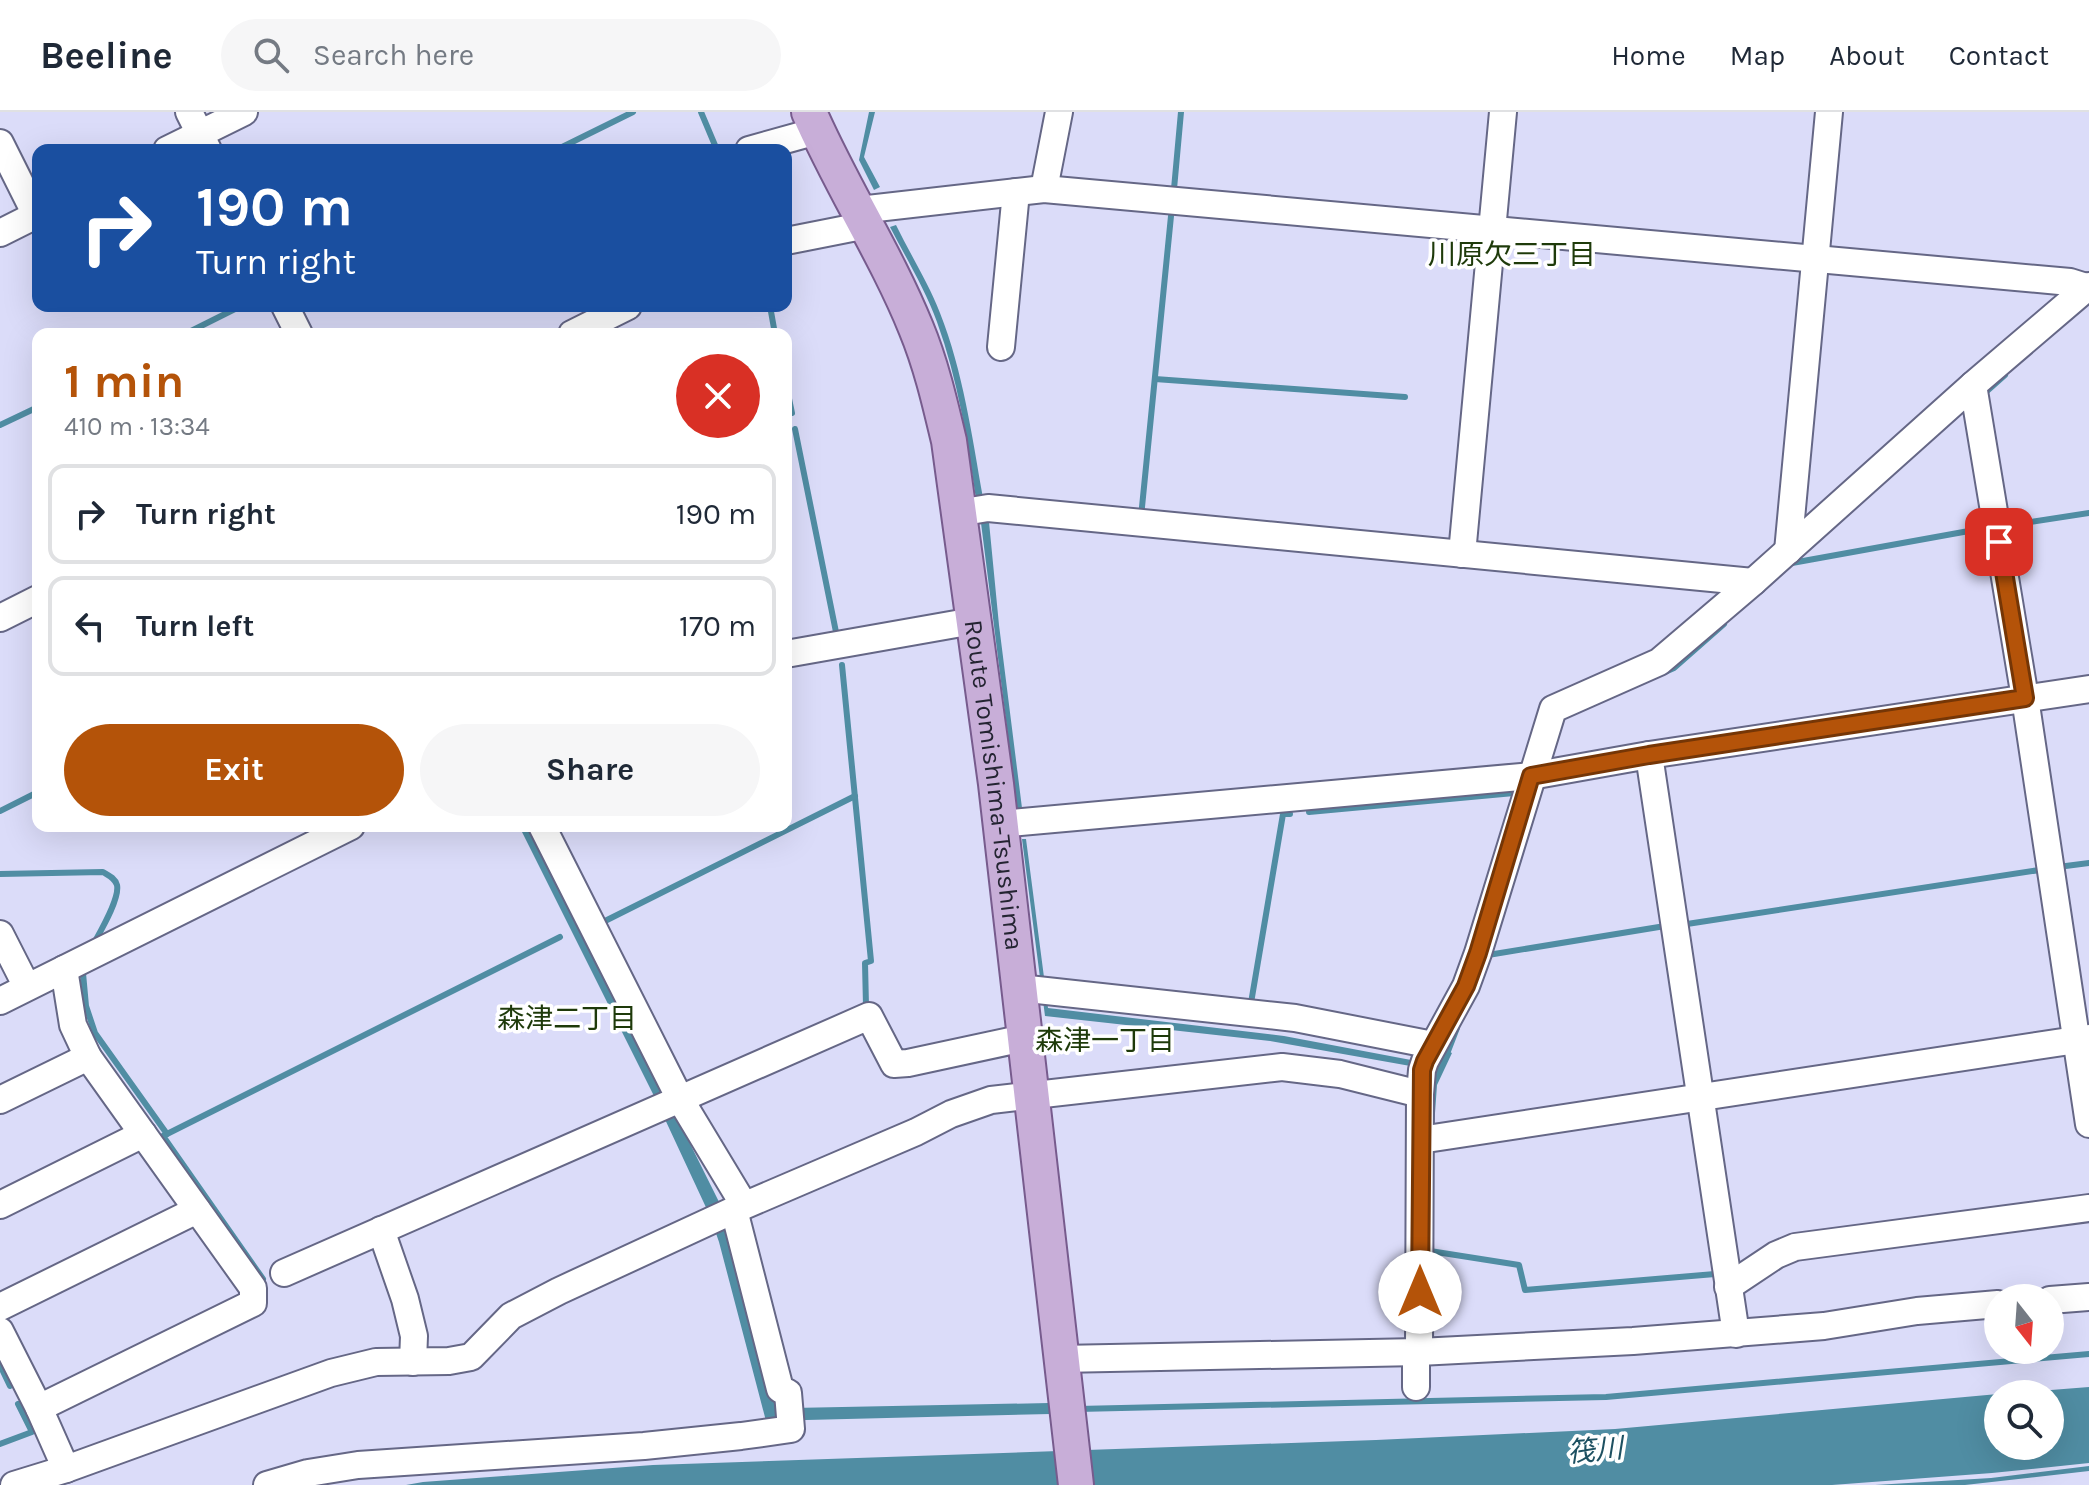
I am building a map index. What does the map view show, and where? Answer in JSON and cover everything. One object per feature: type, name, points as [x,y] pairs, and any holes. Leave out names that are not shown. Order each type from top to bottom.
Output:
[{"type":"main road","name":"Route Tomishima-Tsushima","points":[[813,122],[918,331],[949,441],[1000,824],[1036,990],[1024,1038],[1076,1485]]},
{"type":"street","points":[[189,138],[244,112]]},
{"type":"street","points":[[1044,189],[1059,112]]},
{"type":"street","points":[[1462,554],[1503,112]]},
{"type":"street","points":[[1788,551],[1829,112]]},
{"type":"street","points":[[763,144],[813,122]]},
{"type":"street","points":[[0,143],[32,204]]},
{"type":"street","points":[[792,239],[863,218],[1044,189],[2070,282],[2088,287]]},
{"type":"street","points":[[1001,347],[1016,192]]},
{"type":"street","points":[[0,233],[32,217]]},
{"type":"street","points":[[1416,1387],[1420,1140],[1425,1068],[1466,986],[1478,953],[1553,709],[1659,662],[2088,287]]},
{"type":"street","points":[[584,328],[616,312]]},
{"type":"street","points":[[1973,385],[2082,1039],[2089,1124]]},
{"type":"street","points":[[958,513],[988,508],[1753,582]]},
{"type":"street","points":[[0,618],[32,602]]},
{"type":"street","points":[[792,653],[973,621]]},
{"type":"street","points":[[1000,824],[1531,776],[1649,755],[2089,689]]},
{"type":"street","points":[[1649,755],[1736,1334]]},
{"type":"street","points":[[0,1001],[339,832]]},
{"type":"street","points":[[267,1485],[308,1473],[358,1465],[659,1445],[791,1429],[788,1393],[780,1389],[729,1212],[670,1103],[545,832]]},
{"type":"street","points":[[0,934],[27,987]]},
{"type":"street","points":[[39,1408],[253,1303],[253,1288],[88,1057],[73,1025],[64,969]]},
{"type":"street","points":[[1036,990],[1295,1018],[1425,1068]]},
{"type":"street","points":[[284,1273],[869,1016],[894,1064],[1024,1038]]},
{"type":"street","points":[[1420,1140],[2082,1039]]},
{"type":"street","points":[[0,1100],[88,1057]]},
{"type":"street","points":[[14,1485],[331,1373],[376,1362],[449,1361],[471,1357],[511,1316],[559,1291],[729,1212],[951,1114],[991,1100],[1282,1067],[1340,1074],[1425,1068]]},
{"type":"street","points":[[0,1205],[143,1134]]},
{"type":"street","points":[[1728,1287],[1776,1255],[1795,1247],[2089,1208]]},
{"type":"street","points":[[0,1307],[197,1210]]},
{"type":"street","points":[[381,1230],[405,1299],[414,1336],[413,1362]]},
{"type":"street","points":[[2064,1299],[2089,1297]]},
{"type":"street","points":[[1062,1372],[1736,1334],[1984,1305]]},
{"type":"street","points":[[0,1331],[66,1469]]},
{"type":"water","points":[[869,112],[875,112],[864,157],[880,187],[874,190],[859,160]]},
{"type":"water","points":[[896,225],[930,290],[948,335],[966,404],[983,498],[976,499],[961,410],[937,322],[890,227]]},
{"type":"water","points":[[989,522],[1022,808],[1017,808],[981,523]]},
{"type":"water","points":[[522,832],[535,832],[728,1220],[776,1405],[792,1408],[1049,1403],[1050,1414],[766,1421],[719,1242],[656,1100]]},
{"type":"water","points":[[1022,839],[1026,839],[1048,1008],[1284,1036],[1437,1067],[1446,1050],[1452,1053],[1437,1085],[1434,1127],[1427,1127],[1416,1067],[1270,1041],[1045,1016]]},
{"type":"water","name":"筏川","points":[[2089,1387],[2089,1463],[1832,1485],[406,1485],[653,1465],[1615,1429],[1984,1395],[1984,1460],[2064,1460],[2064,1389]]},
{"type":"water","points":[[2089,1466],[2089,1471],[1965,1485],[1875,1485],[1991,1478]]},
{"type":"waterway","points":[[568,144],[633,112]]},
{"type":"waterway","points":[[701,112],[714,144]]},
{"type":"waterway","points":[[1174,189],[1181,112]]},
{"type":"waterway","points":[[1141,517],[1171,216]]},
{"type":"waterway","points":[[197,328],[229,312]]},
{"type":"waterway","points":[[771,312],[774,328]]},
{"type":"waterway","points":[[1987,391],[2005,375]]},
{"type":"waterway","points":[[1155,379],[1405,397]]},
{"type":"waterway","points":[[0,425],[32,410]]},
{"type":"waterway","points":[[795,429],[836,632]]},
{"type":"waterway","points":[[2005,526],[2089,513]]},
{"type":"waterway","points":[[1792,563],[1991,527]]},
{"type":"waterway","points":[[1665,672],[1674,668],[1724,624]]},
{"type":"waterway","points":[[842,665],[871,961],[865,963],[866,1006]]},
{"type":"waterway","points":[[1309,812],[1514,793]]},
{"type":"waterway","points":[[0,811],[32,795]]},
{"type":"waterway","points":[[792,828],[855,796]]},
{"type":"waterway","points":[[1251,1003],[1283,814],[1290,814]]},
{"type":"waterway","points":[[605,921],[783,832]]},
{"type":"waterway","points":[[2058,867],[2089,863]]},
{"type":"waterway","points":[[1687,924],[2046,869]]},
{"type":"waterway","points":[[0,874],[103,872],[115,880],[116,898],[93,945]]},
{"type":"waterway","points":[[1486,959],[1488,955],[1665,926]]},
{"type":"waterway","points":[[263,1279],[163,1136],[560,937]]},
{"type":"waterway","points":[[83,973],[86,1006],[95,1033],[167,1134]]},
{"type":"waterway","points":[[1445,1059],[1457,1028]]},
{"type":"waterway","points":[[1430,1249],[1519,1265],[1525,1290],[1715,1274]]},
{"type":"waterway","points":[[1078,1409],[1606,1397],[2089,1354]]},
{"type":"waterway","points":[[0,1365],[10,1386]]},
{"type":"waterway","points":[[0,1444],[32,1432],[18,1404]]},
{"type":"district","name":"川原欠三丁目","points":[[1512,254]]},
{"type":"district","name":"森津二丁目","points":[[567,1018]]},
{"type":"district","name":"森津一丁目","points":[[1105,1040]]},
{"type":"route","points":[[1420,1292],[1422,1070],[1466,986],[1531,776],[2025,698],[1999,542]]}]
